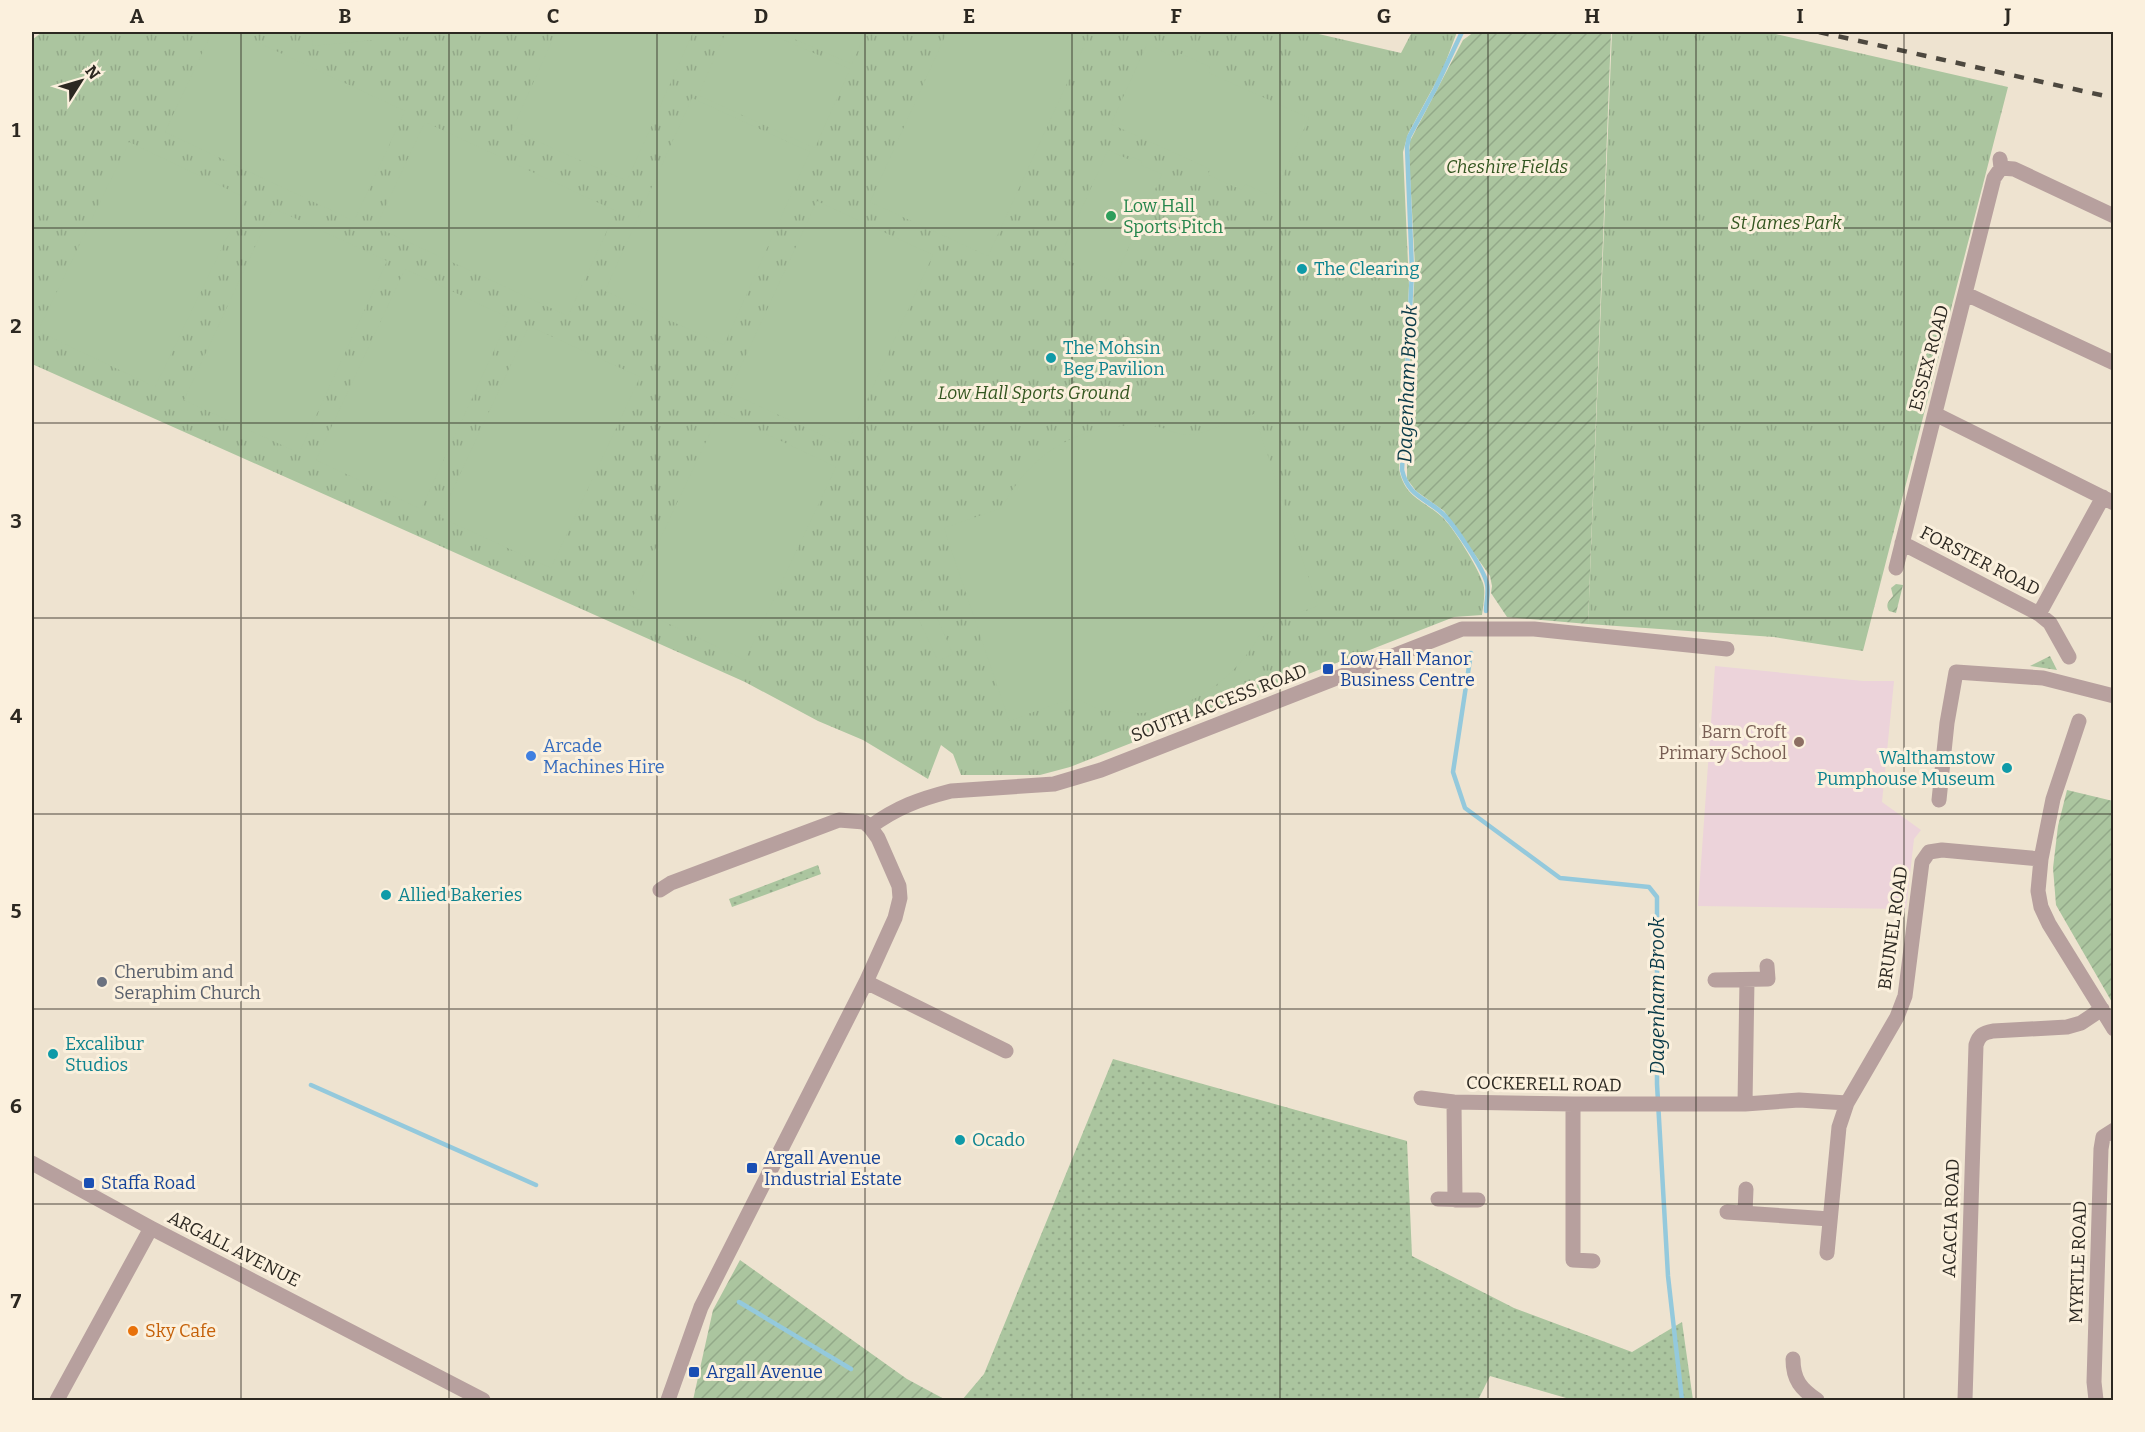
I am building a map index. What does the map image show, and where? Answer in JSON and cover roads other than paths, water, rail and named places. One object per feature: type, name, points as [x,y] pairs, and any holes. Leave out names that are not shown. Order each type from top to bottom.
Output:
[{"type":"street","name":"ESSEX ROAD","points":[[1896,568],[1994,178],[2001,164],[2114,216]]},
{"type":"street","points":[[1966,294],[2114,363]]},
{"type":"street","points":[[1935,414],[2108,500]]},
{"type":"street","name":"FORSTER ROAD","points":[[2039,614],[2108,500]]},
{"type":"street","name":"FORSTER ROAD","points":[[1902,543],[2039,614],[2050,623],[2068,657]]},
{"type":"street","name":"SOUTH ACCESS ROAD","points":[[870,827],[901,806],[951,791],[1054,784],[1101,770],[1462,629],[1534,629],[1727,649]]},
{"type":"street","points":[[1940,800],[1947,723],[1956,672],[2043,678],[2114,696]]},
{"type":"street","points":[[2079,720],[2053,799],[2038,891],[2041,907],[2049,924],[2114,1029]]},
{"type":"street","points":[[660,890],[671,883],[830,822],[849,820],[864,822],[870,827],[890,863],[899,886],[900,898],[895,918],[866,982],[701,1306],[668,1401]]},
{"type":"street","name":"BRUNEL ROAD","points":[[1827,1253],[1839,1127],[1847,1103],[1897,1017],[1905,996],[1922,862],[1929,852],[1953,851],[2042,859]]},
{"type":"street","points":[[1715,980],[1768,979],[1767,966]]},
{"type":"street","points":[[1745,1104],[1747,980]]},
{"type":"street","points":[[866,982],[1006,1051]]},
{"type":"street","name":"ACACIA ROAD","points":[[1965,1401],[1978,1038],[1983,1033],[1993,1031],[2067,1027],[2081,1023],[2102,1009]]},
{"type":"street","name":"COCKERELL ROAD","points":[[1421,1098],[1454,1102],[1573,1104],[1745,1104],[1799,1100],[1847,1103]]},
{"type":"street","points":[[1454,1102],[1455,1200]]},
{"type":"street","points":[[1573,1104],[1573,1260],[1593,1261]]},
{"type":"street","name":"MYRTLE ROAD","points":[[2096,1401],[2094,1382],[2101,1149],[2103,1137],[2114,1130]]},
{"type":"street","name":"ARGALL AVENUE","points":[[32,1163],[151,1228],[483,1401]]},
{"type":"street","points":[[1745,1213],[1746,1189]]},
{"type":"street","points":[[1438,1199],[1478,1200]]},
{"type":"street","points":[[1727,1212],[1830,1219]]},
{"type":"street","points":[[57,1401],[151,1228]]},
{"type":"street","points":[[1793,1359],[1793,1371],[1799,1385],[1817,1401]]},
{"type":"waterway","name":"Dagenham Brook","points":[[1462,32],[1409,137],[1407,147],[1412,271],[1402,470],[1408,485],[1417,495],[1447,518],[1474,558],[1487,584],[1486,611]]},
{"type":"waterway","name":"Dagenham Brook","points":[[1471,653],[1453,772],[1465,808],[1560,878],[1649,887],[1657,897],[1657,1084],[1668,1276],[1682,1400]]},
{"type":"waterway","points":[[311,1085],[536,1185]]},
{"type":"waterway","points":[[739,1302],[851,1369]]},
{"type":"railway","points":[[1819,32],[2114,98]]},
{"type":"place","name":"Low Hall Sports Pitch","points":[[1111,216]]},
{"type":"place","name":"The Clearing","points":[[1302,269]]},
{"type":"place","name":"The Mohsin Beg Pavilion","points":[[1051,358]]},
{"type":"place","name":"Low Hall Manor Business Centre","points":[[1328,669]]},
{"type":"place","name":"Barn Croft Primary School","points":[[1799,742]]},
{"type":"place","name":"Arcade Machines Hire","points":[[531,756]]},
{"type":"place","name":"Walthamstow Pumphouse Museum","points":[[2007,768]]},
{"type":"place","name":"Allied Bakeries","points":[[386,895]]},
{"type":"place","name":"Cherubim and Seraphim Church","points":[[102,982]]},
{"type":"place","name":"Excalibur Studios","points":[[53,1054]]},
{"type":"place","name":"Ocado","points":[[960,1140]]},
{"type":"place","name":"Argall Avenue Industrial Estate","points":[[752,1168]]},
{"type":"place","name":"Staffa Road","points":[[89,1183]]},
{"type":"place","name":"Sky Cafe","points":[[133,1331]]},
{"type":"place","name":"Argall Avenue","points":[[694,1372]]},
{"type":"park label","name":"Cheshire Fields","points":[[1507,167]]},
{"type":"park label","name":"St James Park","points":[[1786,223]]},
{"type":"park label","name":"Low Hall Sports Ground","points":[[1034,393]]}]
